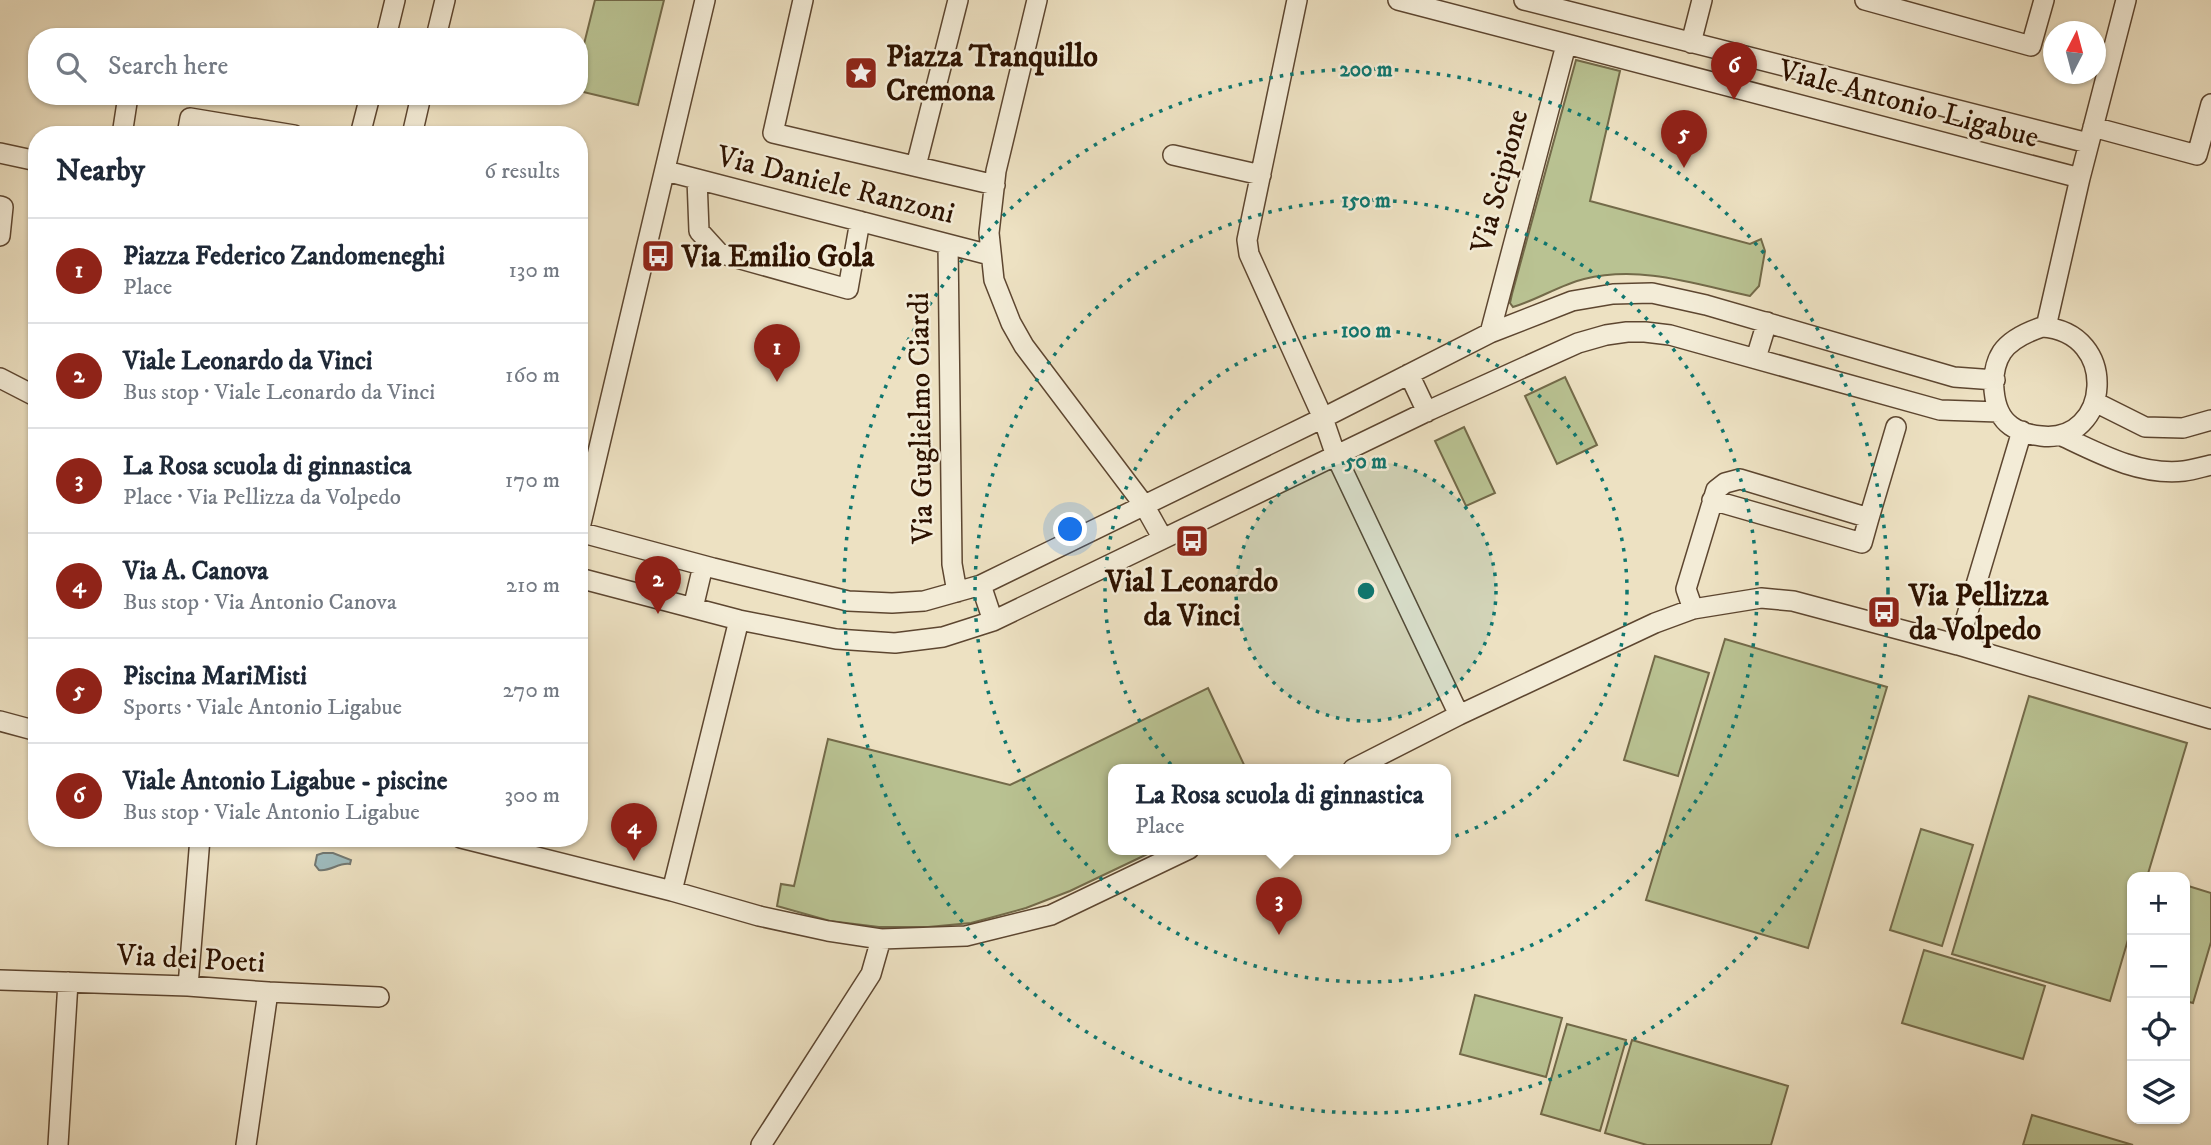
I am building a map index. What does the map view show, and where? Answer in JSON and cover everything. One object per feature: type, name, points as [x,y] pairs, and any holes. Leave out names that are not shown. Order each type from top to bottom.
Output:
[{"type":"street","points":[[388,28],[395,0]]},
{"type":"street","points":[[438,28],[445,0]]},
{"type":"street","points":[[588,495],[705,0]]},
{"type":"street","points":[[803,0],[773,133],[995,185]]},
{"type":"street","points":[[916,166],[958,0]]},
{"type":"street","points":[[1037,0],[1012,100],[995,185],[989,233],[994,280],[1011,323],[1024,346],[1144,505],[1163,539]]},
{"type":"street","points":[[1297,0],[1247,240],[1248,254],[1323,418],[1336,456],[1458,715]]},
{"type":"street","name":"Viale Antonio Ligabue","points":[[1398,0],[2080,177]]},
{"type":"street","name":"Viale Antonio Ligabue","points":[[1524,0],[1575,7],[1691,43],[2091,135],[2197,156],[2211,104]]},
{"type":"street","points":[[1691,43],[1702,0]]},
{"type":"street","points":[[1865,0],[2031,46],[2044,0]]},
{"type":"street","points":[[2046,327],[2080,177],[2126,0]]},
{"type":"street","name":"Via Scipione","points":[[1490,333],[1566,45]]},
{"type":"street","points":[[123,126],[127,105]]},
{"type":"street","points":[[362,126],[368,105]]},
{"type":"street","points":[[414,126],[419,105]]},
{"type":"street","points":[[189,126],[190,118],[239,126]]},
{"type":"street","points":[[0,153],[28,158]]},
{"type":"street","points":[[1173,155],[1261,175]]},
{"type":"street","name":"Via Daniele Ranzoni","points":[[666,171],[990,255]]},
{"type":"street","points":[[697,179],[699,231],[719,253],[848,289],[860,221]]},
{"type":"street","points":[[0,206],[4,207],[0,236]]},
{"type":"street","name":"Via Guglielmo Ciardi","points":[[948,244],[952,564],[957,592]]},
{"type":"street","points":[[588,534],[848,601],[924,601],[981,585],[1490,333],[1572,302],[1626,294],[1652,293],[1706,305],[1954,377],[1994,380]]},
{"type":"street","points":[[1756,358],[1766,323]]},
{"type":"street","points":[[2046,327],[2062,330],[2079,340],[2094,365],[2097,381],[2095,402],[2086,418],[2074,429],[2046,437],[2031,435],[2012,427],[1999,412],[1994,380],[2003,350],[2025,332],[2046,327]]},
{"type":"street","points":[[588,580],[740,620],[836,639],[895,643],[943,636],[993,621],[1427,412],[1578,344],[1606,335],[1645,331],[1670,335],[1940,410],[1999,412]]},
{"type":"street","points":[[1409,374],[1427,412]]},
{"type":"street","points":[[0,378],[28,392]]},
{"type":"street","points":[[2095,402],[2145,427],[2183,428],[2211,420]]},
{"type":"street","points":[[1712,500],[1862,543],[1896,427]]},
{"type":"street","points":[[1958,645],[2022,431]]},
{"type":"street","points":[[2060,435],[2137,468],[2182,471],[2211,465]]},
{"type":"street","points":[[1693,608],[1686,589],[1712,500],[1716,490],[1725,483],[1741,479],[1869,518]]},
{"type":"street","points":[[693,608],[703,566]]},
{"type":"street","points":[[981,585],[993,621]]},
{"type":"street","points":[[1363,764],[1458,715],[1656,623],[1693,608],[1760,598],[1793,601],[1958,645],[2211,719]]},
{"type":"street","points":[[672,891],[740,620]]},
{"type":"street","points":[[0,721],[28,729]]},
{"type":"street","points":[[188,986],[199,847]]},
{"type":"street","points":[[497,847],[767,918],[881,939],[966,936],[1051,915],[1176,855]]},
{"type":"street","points":[[761,1145],[871,974],[881,939]]},
{"type":"street","name":"Via dei Poeti","points":[[0,980],[188,986],[379,997]]},
{"type":"street","points":[[58,1145],[68,982]]},
{"type":"street","points":[[246,1145],[268,992]]},
{"type":"green space","points":[[595,0],[664,0],[638,105],[588,93],[588,28]]},
{"type":"green space","points":[[1576,60],[1620,71],[1590,201],[1750,244],[1761,239],[1765,251],[1759,286],[1750,296],[1668,278],[1626,274],[1584,279],[1513,307],[1510,303]]},
{"type":"green space","points":[[1565,377],[1597,445],[1557,464],[1525,396]]},
{"type":"green space","points":[[1464,427],[1495,493],[1466,506],[1435,441]]},
{"type":"green space","points":[[1725,639],[1887,687],[1808,948],[1646,900]]},
{"type":"green space","points":[[1655,656],[1709,673],[1678,776],[1624,760]]},
{"type":"green space","points":[[1208,688],[1244,764],[1108,764],[1108,855],[1145,855],[1070,891],[1026,908],[971,923],[928,927],[879,927],[830,921],[777,906],[781,884],[794,886],[828,739],[1010,785]]},
{"type":"green space","points":[[2029,696],[2187,743],[2148,872],[2127,872],[2127,943],[2110,1001],[1952,954]]},
{"type":"green space","points":[[1921,829],[1973,845],[1942,946],[1890,930]]},
{"type":"green space","points":[[2190,887],[2211,893],[2211,942],[2193,1003],[2190,1002]]},
{"type":"green space","points":[[1924,950],[2045,986],[2023,1059],[1902,1023]]},
{"type":"green space","points":[[1475,995],[1562,1018],[1546,1077],[1460,1054]]},
{"type":"green space","points":[[1567,1024],[1626,1040],[1600,1131],[1541,1114]]},
{"type":"green space","points":[[1632,1040],[1788,1086],[1771,1145],[1647,1145],[1605,1133]]},
{"type":"green space","points":[[2032,1115],[2133,1145],[2023,1145]]},
{"type":"water","points":[[333,853],[351,860],[350,864],[319,870],[315,865],[317,855]]},
{"type":"place","name":"Piazza Tranquillo Cremona","points":[[861,73]]},
{"type":"place","name":"Viale Antonio Ligabue - piscine","points":[[1734,100]]},
{"type":"place","name":"Piscina MariMisti","points":[[1684,168]]},
{"type":"place","name":"Via Emilio Gola","points":[[658,256]]},
{"type":"place","name":"Piazza Federico Zandomeneghi","points":[[777,382]]},
{"type":"place","name":"Vial Leonardo da Vinci","points":[[1192,541]]},
{"type":"place","name":"Via Pellizza da Volpedo","points":[[1884,612]]},
{"type":"place","name":"Viale Leonardo da Vinci","points":[[658,614]]},
{"type":"place","name":"Via A. Canova","points":[[634,861]]},
{"type":"place","name":"La Rosa scuola di ginnastica","points":[[1279,935]]}]
